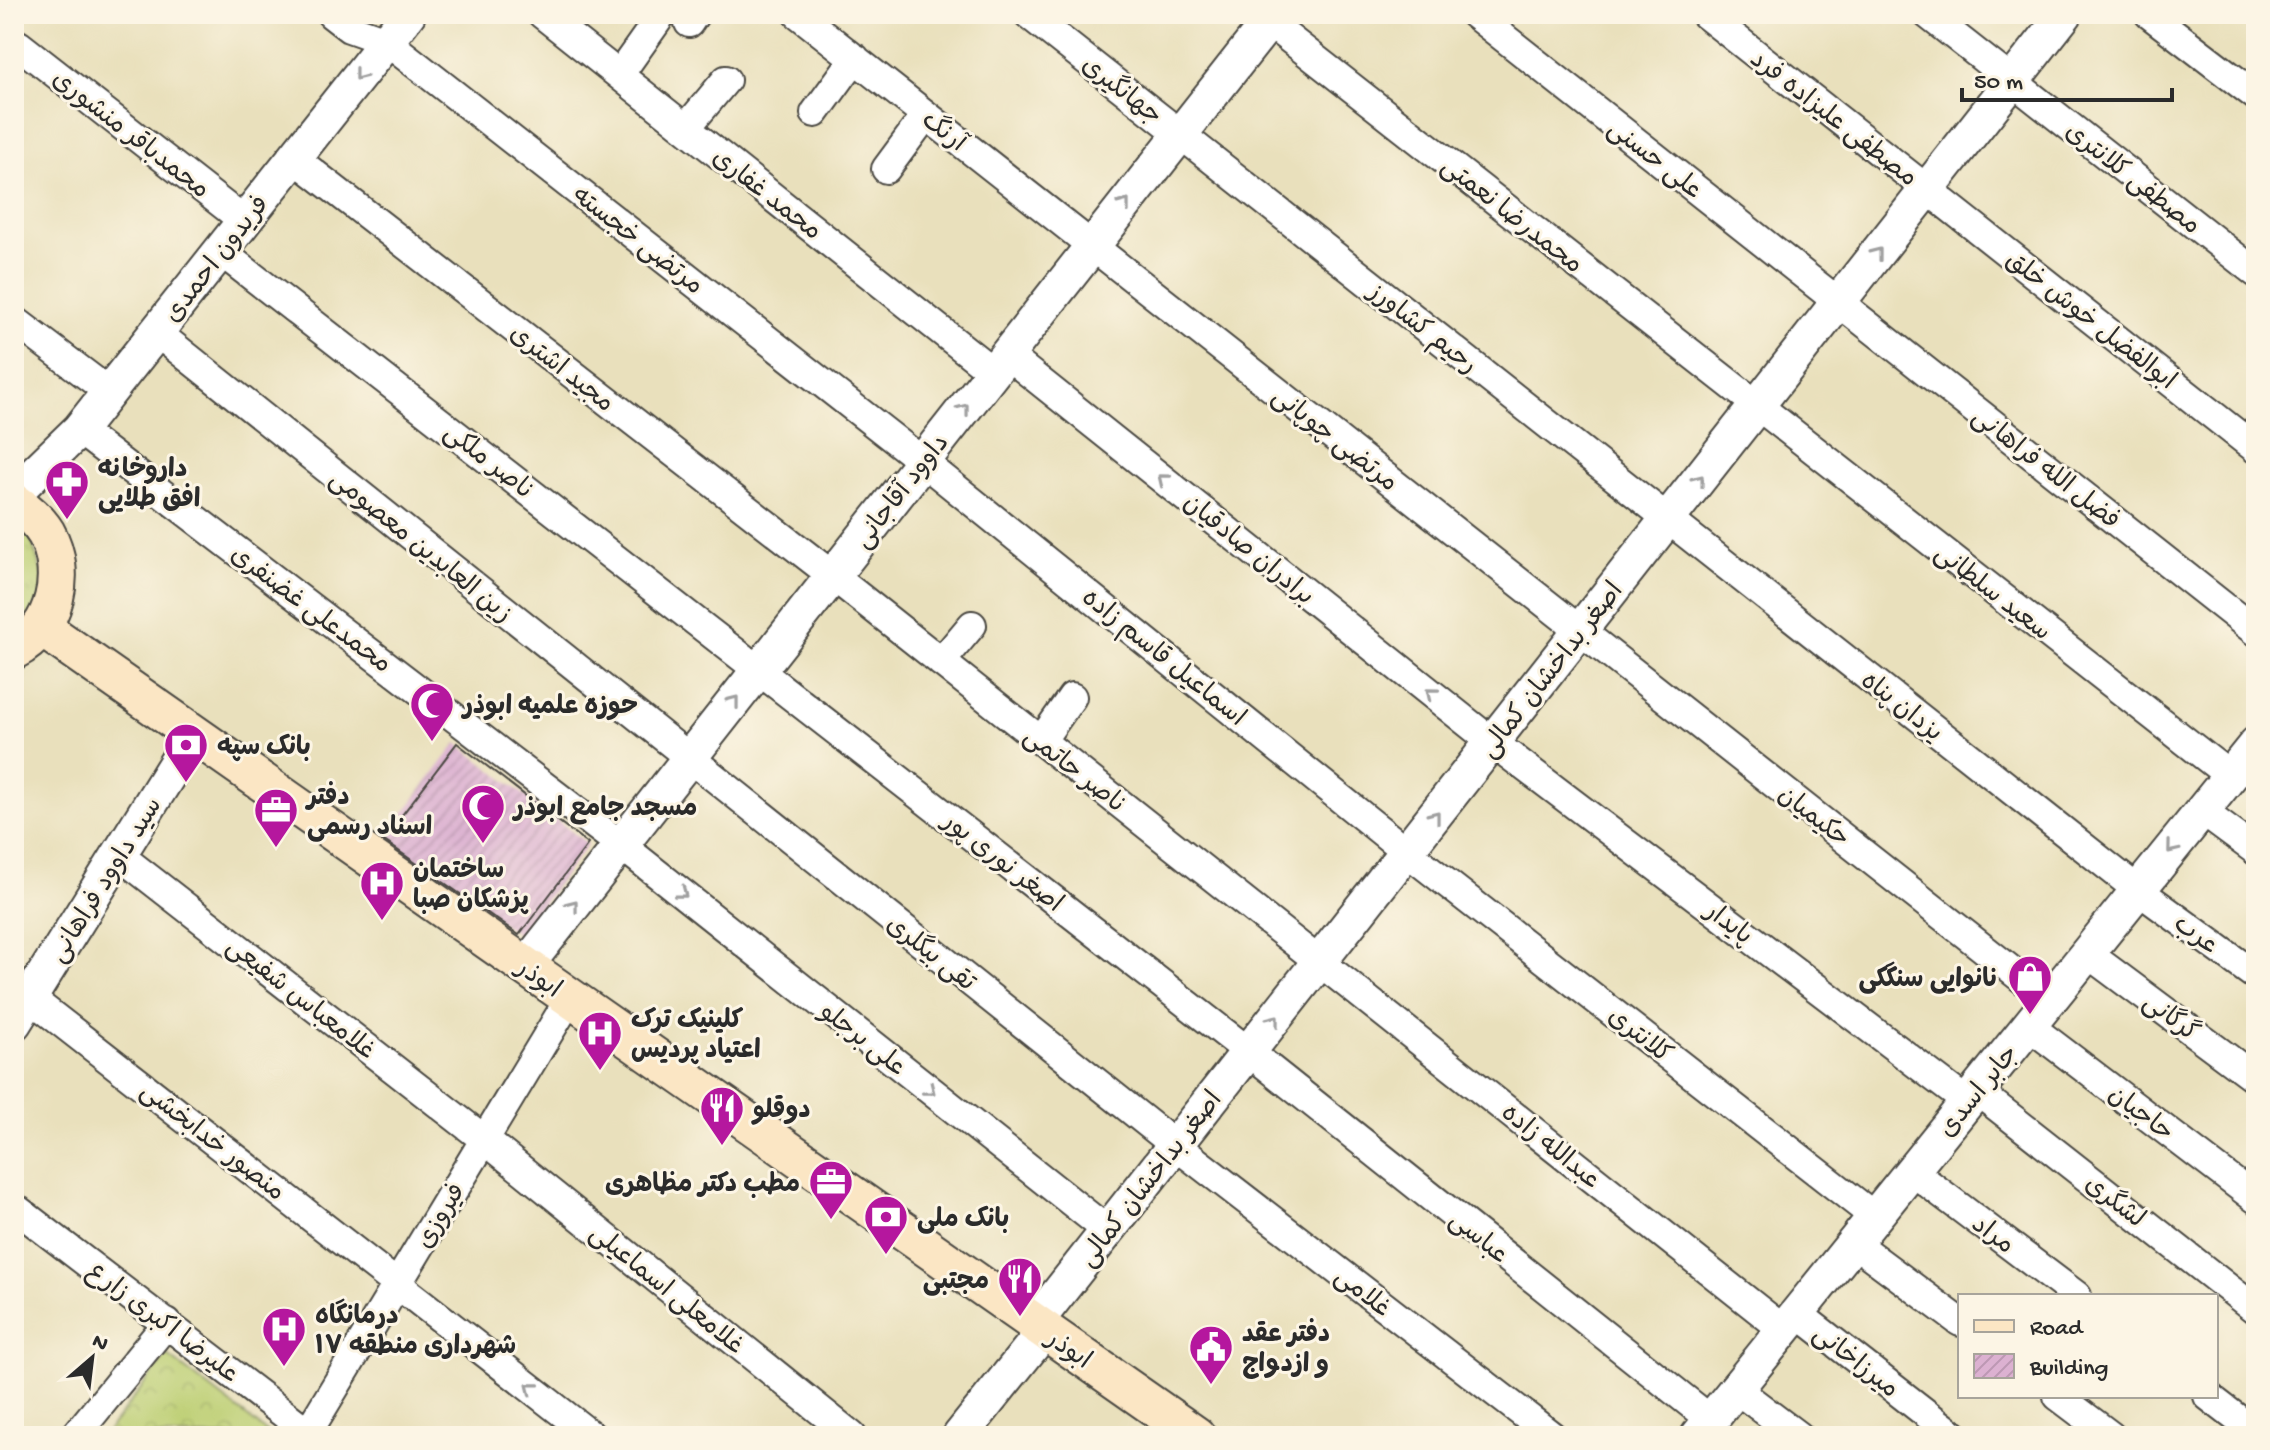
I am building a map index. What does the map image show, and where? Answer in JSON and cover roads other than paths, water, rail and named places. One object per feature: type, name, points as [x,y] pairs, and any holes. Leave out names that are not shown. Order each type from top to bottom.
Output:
[{"type":"main road","points":[[14,502],[29,512],[45,532],[55,555],[58,580],[53,605],[27,638]]},
{"type":"main road","name":"ابوذر","points":[[27,638],[194,734],[1196,1436]]},
{"type":"street","name":"فریدون احمدی","points":[[14,493],[79,430],[408,14]]},
{"type":"street","name":"آرنگ","points":[[798,14],[1093,246]]},
{"type":"street","name":"جهانگیری","points":[[1028,14],[1180,134]]},
{"type":"street","name":"علی حسنی","points":[[1474,14],[1839,302]]},
{"type":"street","name":"مصطفی علیزاده فرد","points":[[1705,14],[1927,189]]},
{"type":"street","name":"مصطفی کلانتری","points":[[1927,14],[2256,273]]},
{"type":"street","name":"اصغر بداخشان کمالی","points":[[960,1436],[1108,1231],[2065,14]]},
{"type":"street","points":[[2149,14],[2256,96]]},
{"type":"street","name":"داوود آقاجانی","points":[[525,967],[1093,246],[1267,17]]},
{"type":"street","name":"محمدرضا نعمتی","points":[[1267,17],[1757,406]]},
{"type":"street","name":"محمد غفاری","points":[[560,20],[619,75],[686,128],[1000,363]]},
{"type":"street","points":[[619,75],[658,20]]},
{"type":"street","name":"مرتضی خجسته","points":[[340,21],[386,41],[922,461]]},
{"type":"street","name":"محمدباقر منشوری","points":[[19,45],[244,221]]},
{"type":"street","points":[[815,113],[855,58]]},
{"type":"street","points":[[686,128],[726,80]]},
{"type":"street","points":[[886,169],[926,115]]},
{"type":"street","name":"رحیم کشاورز","points":[[1180,134],[1668,519]]},
{"type":"street","name":"مجید اشتری","points":[[294,158],[833,576]]},
{"type":"street","name":"ابوالفضل خوش خلق","points":[[1927,189],[2256,449]]},
{"type":"street","name":"مرتضی چوپانی","points":[[1093,246],[1580,630]]},
{"type":"street","name":"ناصر ملکی","points":[[220,251],[759,669]]},
{"type":"street","name":"فضل الله فراهانی","points":[[1839,302],[2256,632]]},
{"type":"street","points":[[14,320],[109,392]]},
{"type":"street","name":"زین العابدین معصومی","points":[[156,332],[689,759]]},
{"type":"street","name":"برادران صادقیان","points":[[1000,363],[1492,742]]},
{"type":"street","name":"سعید سلطانی","points":[[1757,406],[2230,776]]},
{"type":"street","name":"محمدعلی غضنفری","points":[[79,430],[621,845]]},
{"type":"street","name":"اسماعیل قاسم زاده","points":[[922,461],[1407,852]]},
{"type":"street","name":"یزدان پناه","points":[[1668,519],[2138,890]]},
{"type":"street","name":"ناصر حاتمی","points":[[833,576],[1320,961]]},
{"type":"street","points":[[941,662],[972,625]]},
{"type":"street","name":"حکیمیان","points":[[1580,630],[2039,1013]]},
{"type":"street","name":"اصغر نوری پور","points":[[759,669],[1249,1052]]},
{"type":"street","points":[[1041,741],[1072,697]]},
{"type":"street","name":"سید داوود فراهانی","points":[[22,1010],[194,734]]},
{"type":"street","name":"پایدار","points":[[1492,742],[1972,1096]]},
{"type":"street","name":"جابر اسدی","points":[[1705,1428],[2256,744]]},
{"type":"street","name":"تقی بیگلری","points":[[689,759],[1175,1145]]},
{"type":"street","points":[[2202,811],[2256,851]]},
{"type":"street","name":"علی برجلو","points":[[621,845],[1108,1231]]},
{"type":"street","name":"کلانتری","points":[[1407,852],[1865,1230],[1958,1320]]},
{"type":"street","name":"غلامعباس شفیعی","points":[[119,855],[485,1140]]},
{"type":"street","name":"عرب","points":[[2138,890],[2256,976]]},
{"type":"street","name":"گرگانی","points":[[2087,953],[2256,1079]]},
{"type":"street","name":"عبدالله زاده","points":[[1320,961],[1791,1322]]},
{"type":"street","name":"فیروزی","points":[[311,1434],[570,998]]},
{"type":"street","name":"منصور خدابخشی","points":[[22,1010],[398,1283],[592,1436]]},
{"type":"street","name":"حاجیان","points":[[2039,1013],[2256,1199]]},
{"type":"street","name":"عباسی","points":[[1249,1052],[1705,1428]]},
{"type":"street","name":"لشگری","points":[[1972,1096],[2256,1310]]},
{"type":"street","name":"غلامعلی اسماعیلی","points":[[485,1140],[852,1436]]},
{"type":"street","name":"غلامی","points":[[1175,1145],[1552,1436]]},
{"type":"street","name":"مراد","points":[[1912,1171],[2074,1294]]},
{"type":"street","name":"علیرضا اکبری زارع","points":[[14,1207],[311,1434]]},
{"type":"street","name":"میرزاخانی","points":[[1791,1322],[1955,1436]]},
{"type":"street","points":[[75,1436],[167,1323]]},
{"type":"street","points":[[1736,1389],[1798,1436]]},
{"type":"street","points":[[2061,1398],[2111,1436]]},
{"type":"street","points":[[2211,1398],[2256,1433]]},
{"type":"place","name":"داروخانه افق طلایی","points":[[67,521]]},
{"type":"place","name":"حوزه علمیه ابوذر","points":[[432,743]]},
{"type":"place","name":"بانک سپه","points":[[186,784]]},
{"type":"place","name":"مسجد جامع ابوذر","points":[[483,845]]},
{"type":"place","name":"دفتر اسناد رسمی","points":[[276,849]]},
{"type":"place","name":"ساختمان پزشکان صبا","points":[[382,922]]},
{"type":"place","name":"نانوایی سنگکی","points":[[2030,1016]]},
{"type":"place","name":"کلینیک ترک اعتیاد پردیس","points":[[600,1072]]},
{"type":"place","name":"دوقلو","points":[[722,1147]]},
{"type":"place","name":"مطب دکتر مظاهری","points":[[831,1221]]},
{"type":"place","name":"بانک ملی","points":[[886,1256]]},
{"type":"place","name":"مجتبی","points":[[1020,1318]]},
{"type":"place","name":"درمانگاه شهرداری منطقه ۱۷","points":[[284,1368]]},
{"type":"place","name":"دفتر عقد و ازدواج","points":[[1211,1386]]}]
